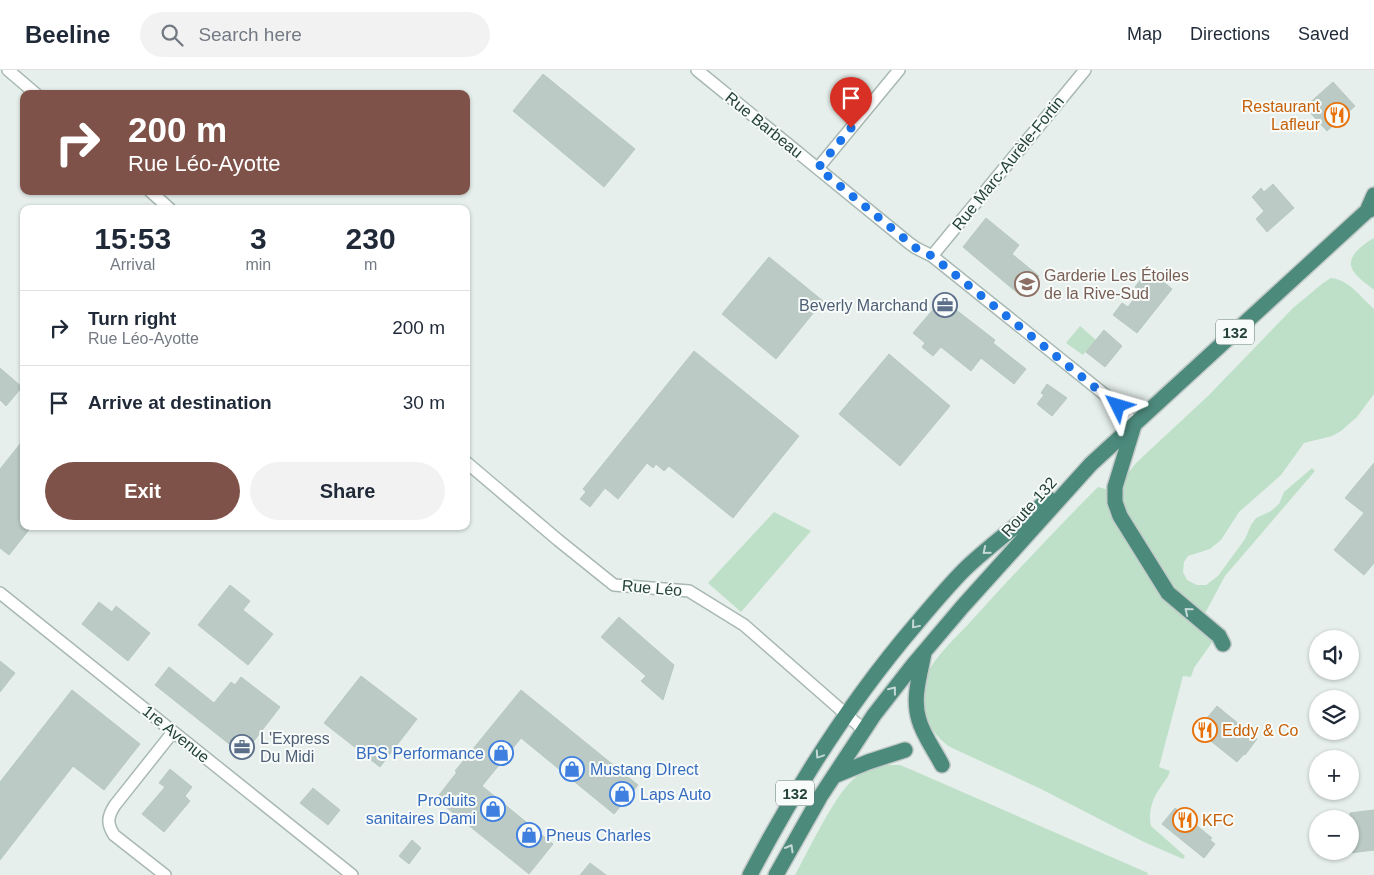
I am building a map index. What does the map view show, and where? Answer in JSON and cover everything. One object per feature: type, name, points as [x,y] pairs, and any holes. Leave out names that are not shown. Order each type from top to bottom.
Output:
[{"type":"highway","name":"Route 132","points":[[776,875],[834,776],[864,730],[924,652],[1091,464],[1370,210],[1374,195]]},
{"type":"highway","points":[[1135,424],[1115,487],[1115,502],[1120,516],[1168,593],[1219,636],[1223,644]]},
{"type":"highway","name":"132","points":[[750,875],[798,788],[888,658],[966,568],[1091,464]]},
{"type":"highway","points":[[924,652],[916,688],[917,712],[920,725],[942,765]]},
{"type":"highway","points":[[834,776],[905,750]]},
{"type":"street","points":[[8,70],[31,90]]},
{"type":"street","name":"Rue Barbeau","points":[[696,70],[916,248],[932,256],[1114,402],[1135,424]]},
{"type":"street","points":[[818,168],[898,70]]},
{"type":"street","name":"Rue Marc-Aurèle-Fortin","points":[[932,256],[1084,70]]},
{"type":"street","points":[[154,195],[166,205]]},
{"type":"street","name":"Rue Léo","points":[[470,465],[614,585],[689,591],[744,626],[864,730]]},
{"type":"street","name":"1re Avenue","points":[[0,593],[352,875]]},
{"type":"street","points":[[165,875],[114,836],[108,819],[114,805],[173,732]]},
{"type":"green space","points":[[1374,238],[1374,290],[1357,276],[1352,269],[1351,262],[1355,253]]},
{"type":"green space","points":[[1331,278],[1349,285],[1374,309],[1374,394],[1357,417],[1341,431],[1332,436],[1304,443],[1281,475],[1239,512],[1221,540],[1210,549],[1188,556],[1184,562],[1183,572],[1187,580],[1197,585],[1206,585],[1218,576],[1245,539],[1256,518],[1271,511],[1279,504],[1284,492],[1312,468],[1315,471],[1225,576],[1203,617],[1172,588],[1126,517],[1122,489],[1125,477],[1136,463],[1209,395],[1293,308]]},
{"type":"green space","points":[[1080,326],[1096,340],[1083,355],[1066,343]]},
{"type":"green space","points":[[1098,487],[1109,490],[1115,520],[1157,589],[1213,637],[1213,641],[1194,668],[1191,677],[1183,676],[1159,767],[1170,771],[1157,792],[1150,811],[1151,826],[1185,856],[1183,859],[1144,842],[1039,788],[950,747],[936,734],[926,719],[922,691],[932,665],[1035,552]]},
{"type":"green space","points":[[774,512],[811,531],[741,612],[708,583]]},
{"type":"green space","points":[[888,765],[900,765],[1148,873],[1147,875],[795,875],[831,808],[848,785],[864,772]]},
{"type":"building","points":[[543,74],[635,149],[604,187],[513,111]]},
{"type":"building","points":[[1333,82],[1355,106],[1327,131],[1305,107]]},
{"type":"building","points":[[1273,184],[1294,208],[1267,232],[1256,219],[1264,211],[1252,197],[1261,188],[1264,192]]},
{"type":"building","points":[[986,218],[1019,245],[1012,254],[1039,276],[1021,296],[963,247]]},
{"type":"building","points":[[769,257],[823,301],[776,359],[722,314]]},
{"type":"building","points":[[1154,274],[1172,289],[1137,333],[1113,315],[1122,303],[1128,307],[1140,291],[1135,287],[1144,275],[1149,280]]},
{"type":"building","points":[[942,299],[995,340],[993,343],[1026,369],[1014,384],[981,358],[971,371],[941,347],[933,356],[922,347],[925,343],[913,333]]},
{"type":"building","points":[[1104,330],[1122,346],[1105,367],[1086,352]]},
{"type":"building","points":[[694,351],[799,436],[733,518],[669,466],[664,471],[656,464],[653,468],[647,463],[618,499],[605,488],[590,507],[580,499],[586,492],[583,489]]},
{"type":"building","points":[[889,354],[950,406],[900,466],[839,414]]},
{"type":"building","points":[[0,368],[20,385],[20,389],[6,406],[0,400]]},
{"type":"building","points":[[1047,384],[1067,398],[1052,416],[1037,404],[1044,395],[1041,393]]},
{"type":"building","points":[[20,444],[20,530],[29,530],[9,555],[0,548],[0,469]]},
{"type":"building","points":[[1374,463],[1374,563],[1364,575],[1334,550],[1364,513],[1345,498]]},
{"type":"building","points":[[230,585],[250,601],[243,610],[273,634],[248,665],[198,625]]},
{"type":"building","points":[[99,602],[112,612],[116,606],[150,633],[128,661],[82,624]]},
{"type":"building","points":[[619,617],[674,665],[663,700],[641,681],[646,676],[601,637]]},
{"type":"building","points":[[0,661],[15,673],[0,692]]},
{"type":"building","points":[[169,667],[214,703],[231,682],[235,685],[241,677],[280,707],[243,755],[155,685]]},
{"type":"building","points":[[361,676],[417,719],[380,767],[324,723]]},
{"type":"building","points":[[72,690],[140,744],[104,790],[73,766],[0,860],[0,782]]},
{"type":"building","points":[[521,690],[638,785],[614,814],[521,738],[482,786],[553,844],[529,874],[436,799],[457,772],[455,771]]},
{"type":"building","points":[[1217,706],[1257,739],[1237,762],[1197,730]]},
{"type":"building","points":[[170,769],[192,787],[185,796],[190,801],[164,832],[142,814],[165,787],[159,783]]},
{"type":"building","points":[[313,788],[340,810],[328,825],[300,803]]},
{"type":"building","points":[[1175,808],[1212,838],[1210,840],[1215,844],[1204,858],[1162,824]]},
{"type":"building","points":[[1374,810],[1374,850],[1359,852],[1359,812]]},
{"type":"building","points":[[412,840],[421,848],[409,864],[399,856]]},
{"type":"building","points":[[590,863],[606,875],[580,875]]},
{"type":"place","name":"Restaurant Lafleur","points":[[1337,115]]},
{"type":"place","name":"Garderie Les Étoiles de la Rive-Sud","points":[[1027,284]]},
{"type":"place","name":"Beverly Marchand","points":[[945,305]]},
{"type":"place","name":"Eddy & Co","points":[[1205,730]]},
{"type":"place","name":"L'Express Du Midi","points":[[242,747]]},
{"type":"place","name":"BPS Performance","points":[[501,753]]},
{"type":"place","name":"Mustang DIrect","points":[[572,769]]},
{"type":"place","name":"Laps Auto","points":[[622,794]]},
{"type":"place","name":"Produits sanitaires Dami","points":[[493,809]]},
{"type":"place","name":"KFC","points":[[1185,820]]},
{"type":"place","name":"Pneus Charles","points":[[529,835]]},
{"type":"route","points":[[851,128],[818,168],[916,248],[932,256],[1118,406]]}]
